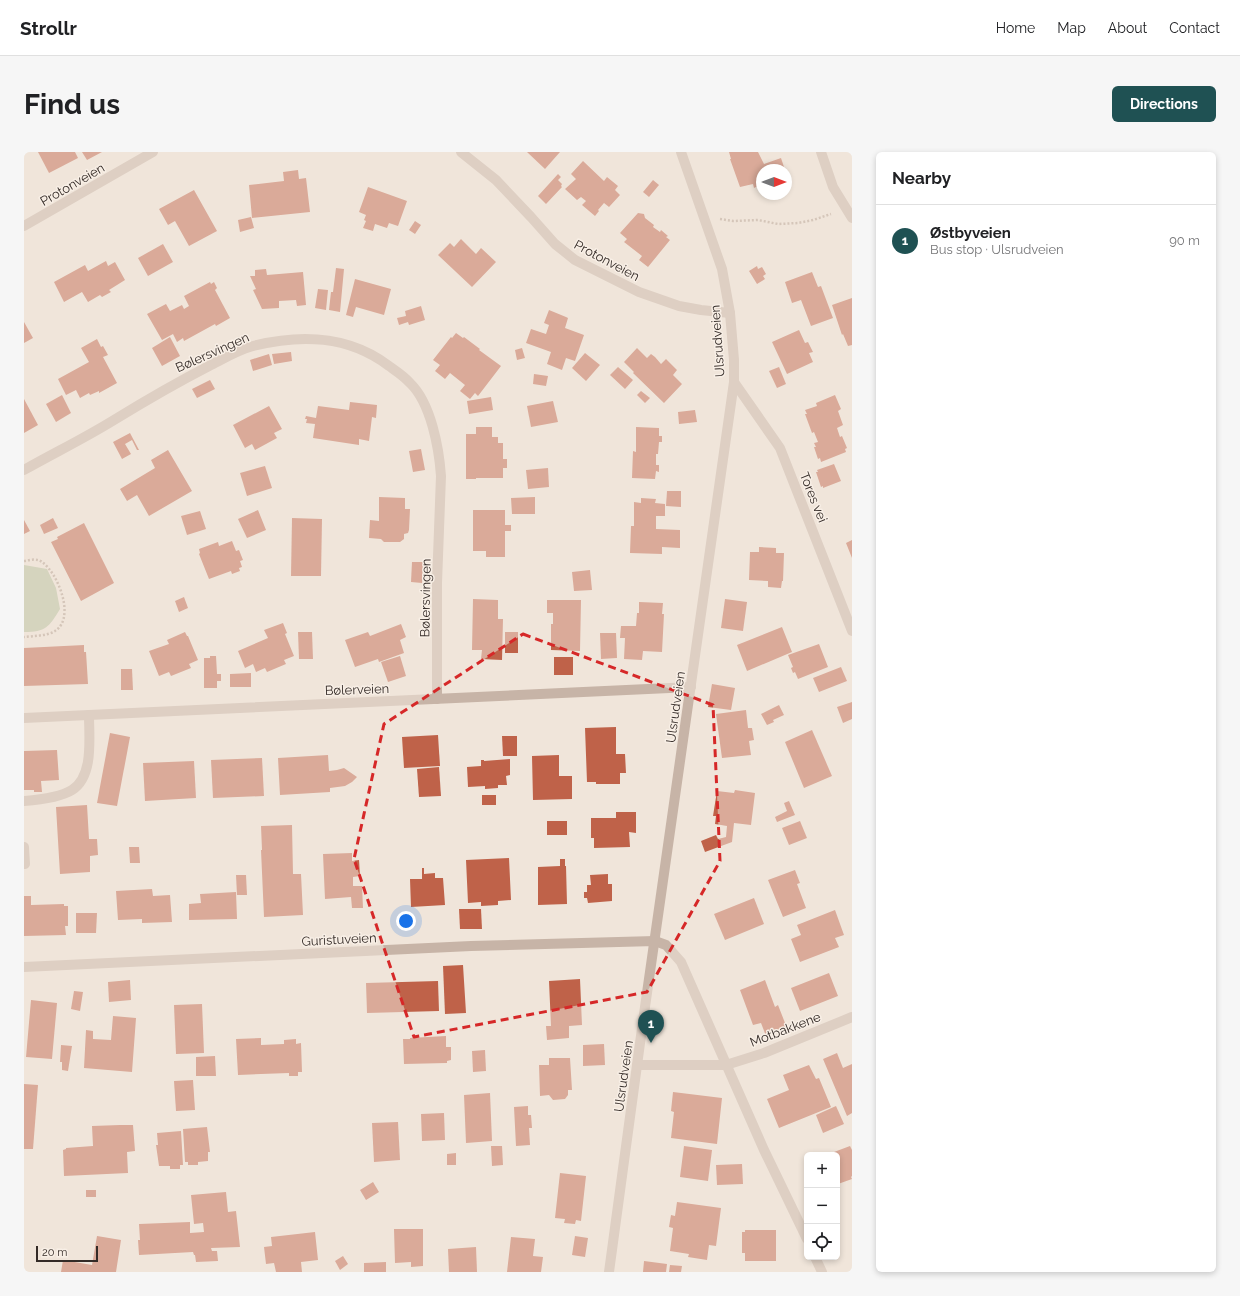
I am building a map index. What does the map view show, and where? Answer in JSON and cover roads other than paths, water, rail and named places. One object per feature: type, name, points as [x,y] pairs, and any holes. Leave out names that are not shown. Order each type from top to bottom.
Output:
[{"type":"street","name":"Protonveien","points":[[24,226],[153,152]]},
{"type":"street","name":"Protonveien","points":[[460,152],[496,180],[555,244],[575,260],[639,292],[679,306],[730,313]]},
{"type":"street","name":"Ulsrudveien","points":[[609,1272],[734,382],[734,360],[730,313],[722,269],[681,152]]},
{"type":"street","points":[[821,152],[833,187],[852,218]]},
{"type":"street","name":"Bølersvingen","points":[[24,470],[54,452],[87,436],[178,382],[229,356],[252,347],[292,339],[315,338],[342,343],[362,350],[380,359],[411,383],[421,397],[434,428],[440,459],[441,476],[437,582],[437,698]]},
{"type":"street","name":"Tores vei","points":[[734,382],[780,448],[852,631]]},
{"type":"street","name":"Bølerveien","points":[[24,718],[691,687]]},
{"type":"street","points":[[24,801],[44,799],[71,791],[79,784],[83,776],[88,757],[89,715]]},
{"type":"street","points":[[24,847],[25,864]]},
{"type":"street","points":[[655,941],[666,945],[681,962],[764,1150],[804,1233]]},
{"type":"street","name":"Guristuveien","points":[[24,967],[477,946],[655,941]]},
{"type":"street","name":"Motbakkene","points":[[637,1065],[726,1065],[764,1053],[852,1017]]},
{"type":"street","points":[[816,1260],[822,1272]]},
{"type":"place","name":"Østbyveien","points":[[651,1043]]}]
